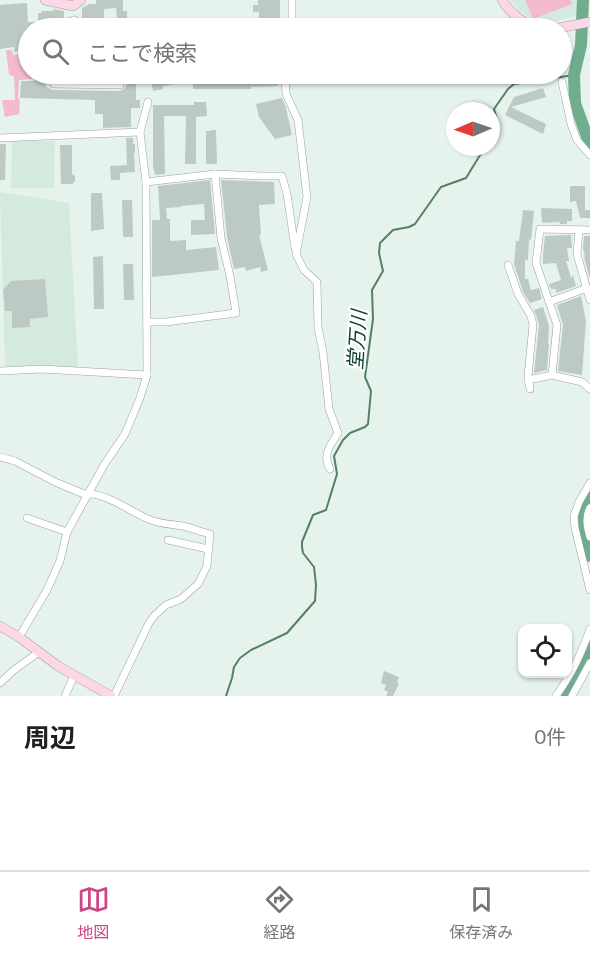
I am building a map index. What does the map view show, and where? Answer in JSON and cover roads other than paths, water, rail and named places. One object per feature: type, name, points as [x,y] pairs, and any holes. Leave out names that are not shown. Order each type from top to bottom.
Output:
[{"type":"street","points":[[45,0],[77,3],[74,18]]},
{"type":"street","points":[[292,0],[292,18]]},
{"type":"street","points":[[502,0],[507,8],[520,18]]},
{"type":"street","points":[[572,25],[589,22]]},
{"type":"street","points":[[54,84],[120,84]]},
{"type":"street","points":[[286,84],[286,93],[298,120],[307,197],[296,254]]},
{"type":"street","points":[[562,84],[577,140],[590,154]]},
{"type":"street","points":[[19,637],[56,571],[68,532],[104,465],[125,434],[147,375],[146,182],[140,132],[148,102]]},
{"type":"street","points":[[0,138],[140,132]]},
{"type":"street","points":[[147,321],[166,322],[236,313],[221,238],[215,174]]},
{"type":"street","points":[[146,182],[215,174],[282,176],[296,254],[304,270],[317,282],[318,328],[329,409],[338,433],[326,453],[330,470]]},
{"type":"street","points":[[552,375],[557,325],[536,263],[540,229],[590,230]]},
{"type":"street","points":[[579,230],[577,254],[590,300]]},
{"type":"street","points":[[508,265],[518,294],[531,316],[533,325],[528,380],[530,389]]},
{"type":"street","points":[[549,302],[587,288]]},
{"type":"street","points":[[0,371],[42,369],[147,375]]},
{"type":"street","points":[[528,380],[552,375],[582,382],[590,388]]},
{"type":"street","points":[[0,457],[15,461],[54,482],[84,494],[90,493],[109,499],[146,519],[168,525],[184,526],[210,534],[207,566],[198,584],[155,615],[112,696],[74,676],[19,637],[0,627]]},
{"type":"street","points":[[590,483],[574,516],[590,590]]},
{"type":"street","points":[[590,508],[587,513],[587,526],[590,537]]},
{"type":"street","points":[[27,518],[68,532]]},
{"type":"street","points":[[168,540],[208,549]]},
{"type":"street","points":[[556,696],[570,676],[590,629]]},
{"type":"street","points":[[0,683],[39,652]]},
{"type":"street","points":[[572,696],[590,663]]},
{"type":"street","points":[[65,696],[74,676]]},
{"type":"waterway","name":"堂万川","points":[[583,0],[581,45],[574,75],[575,103],[590,145]]},
{"type":"waterway","name":"堂万川","points":[[499,102],[514,84]]},
{"type":"waterway","name":"堂万川","points":[[226,696],[234,667],[240,658],[251,650],[287,633],[315,601],[314,567],[303,553],[302,542],[313,515],[326,510],[337,474],[334,456],[350,433],[368,424],[371,391],[365,377],[373,319],[372,290],[383,271],[379,253],[380,243],[393,230],[415,224],[441,187],[466,178],[479,156]]},
{"type":"waterway","points":[[590,496],[585,503],[581,518],[590,556]]},
{"type":"waterway","points":[[564,696],[575,680],[590,647]]}]
